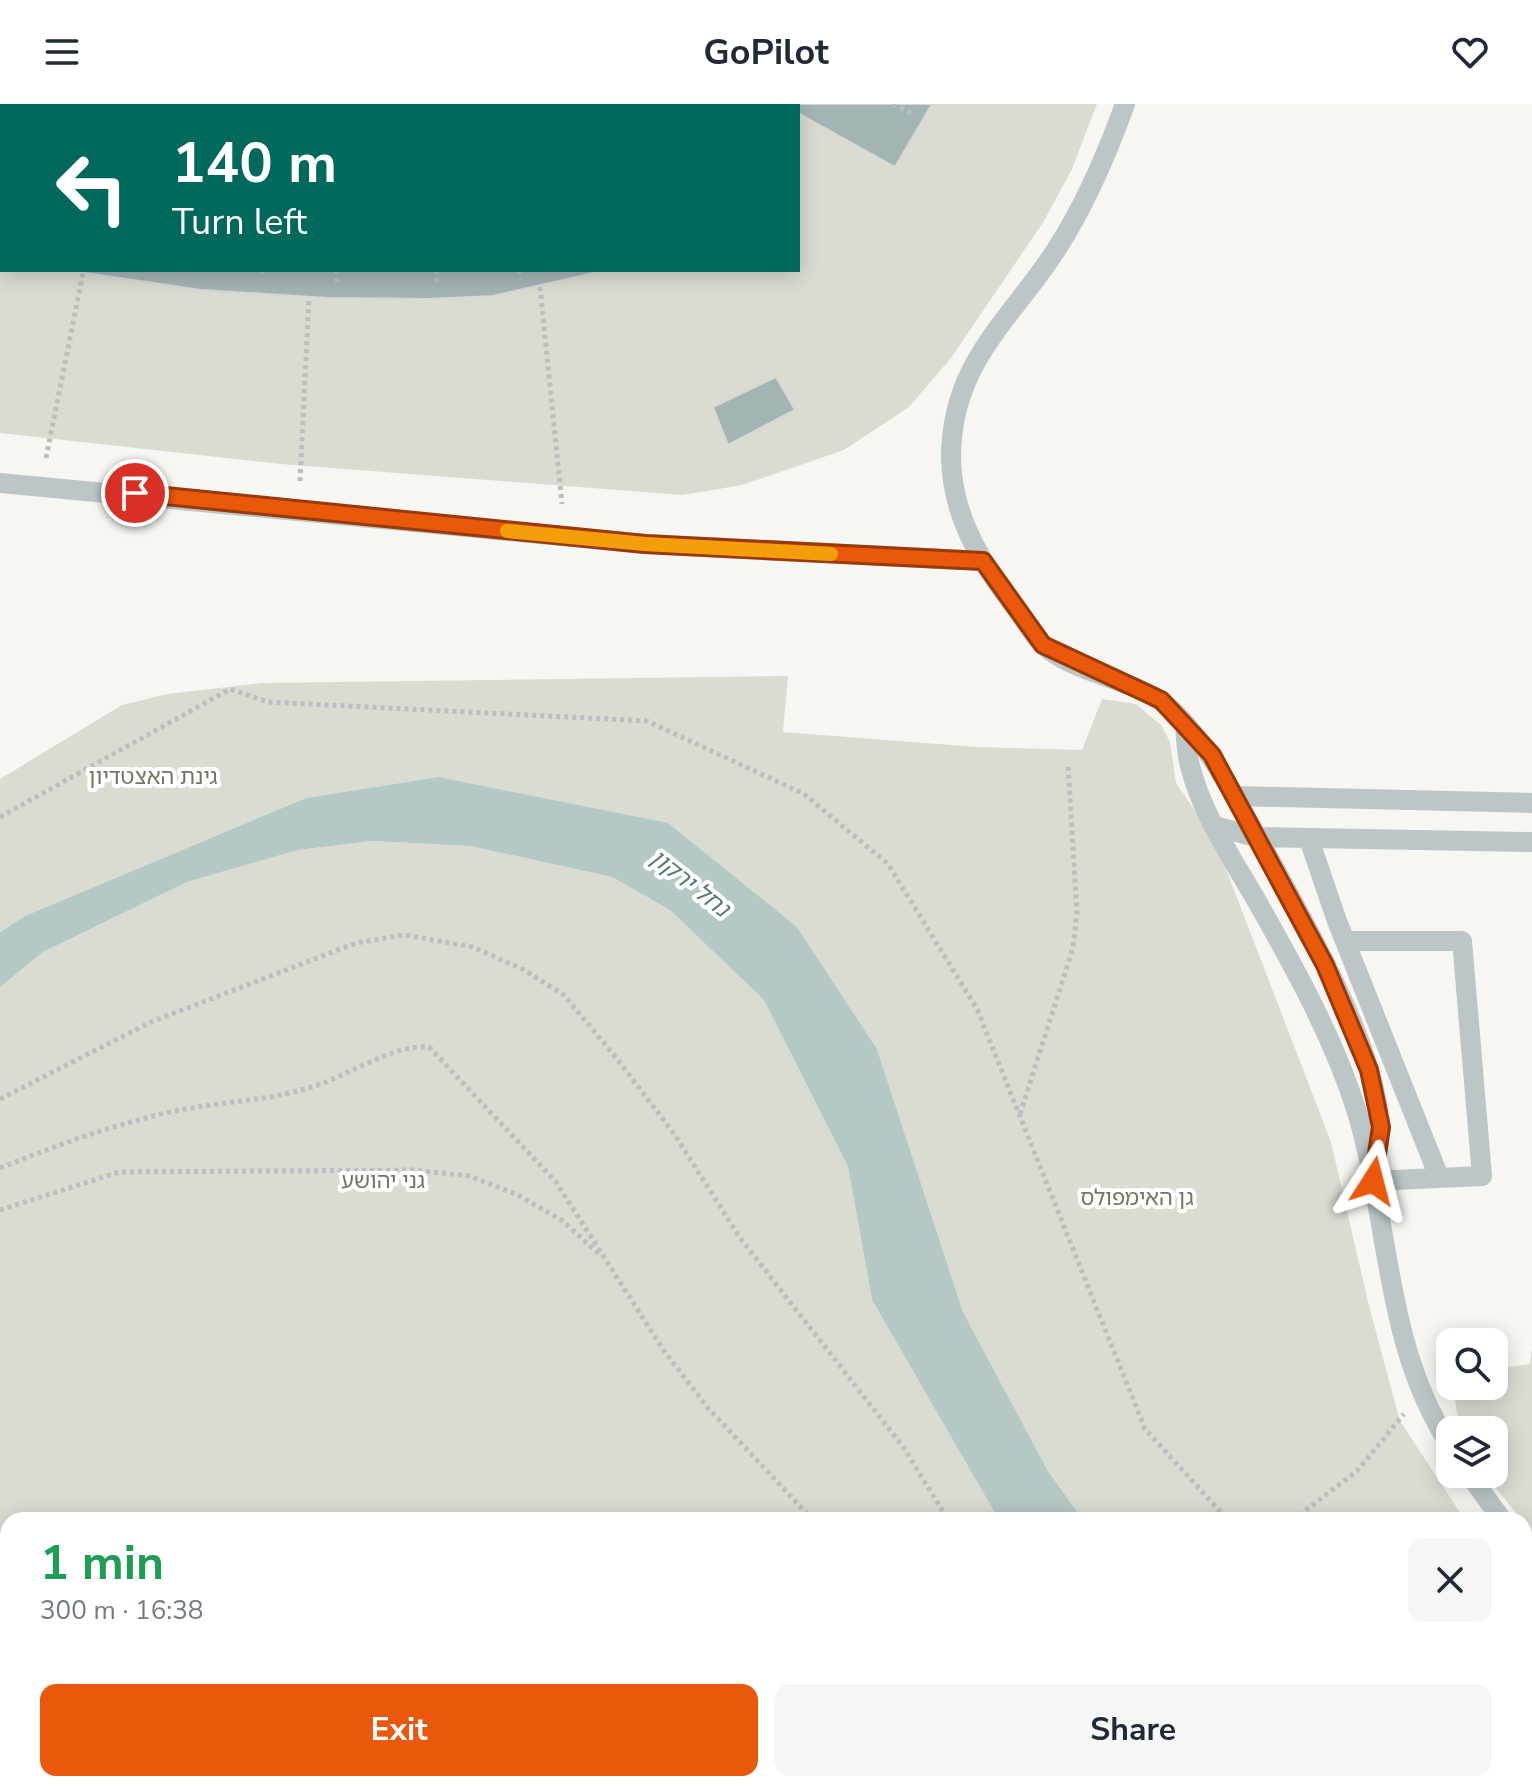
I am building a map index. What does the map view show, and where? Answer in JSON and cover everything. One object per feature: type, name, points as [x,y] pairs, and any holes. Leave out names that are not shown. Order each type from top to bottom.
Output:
[{"type":"lane","points":[[1125,104],[1088,193],[1057,249],[990,335],[970,374],[956,415],[951,457],[955,498],[970,539],[983,561],[1043,645],[1161,700],[1212,755],[1325,965],[1369,1070],[1381,1127],[1373,1181]]},
{"type":"lane","points":[[0,483],[645,544],[983,561]]},
{"type":"lane","points":[[1185,723],[1190,766],[1214,826],[1295,971],[1336,1054],[1356,1109],[1373,1181],[1402,1337],[1421,1391],[1436,1419]]},
{"type":"lane","points":[[1234,796],[1532,803]]},
{"type":"lane","points":[[1214,826],[1234,796]]},
{"type":"lane","points":[[1214,826],[1256,837],[1532,842]]},
{"type":"lane","points":[[1309,839],[1345,941],[1439,1177]]},
{"type":"lane","points":[[1345,941],[1462,941],[1482,1176],[1373,1181]]},
{"type":"lane","points":[[1479,1488],[1496,1512]]},
{"type":"path","points":[[893,104],[912,113]]},
{"type":"path","points":[[262,272],[262,279]]},
{"type":"path","points":[[336,272],[337,282]]},
{"type":"path","points":[[436,272],[437,284]]},
{"type":"path","points":[[519,272],[521,279]]},
{"type":"path","points":[[46,458],[83,273]]},
{"type":"path","points":[[540,287],[562,504]]},
{"type":"path","points":[[300,481],[309,297]]},
{"type":"path","points":[[0,817],[230,689],[268,702],[647,721],[804,794],[888,864],[977,1009],[1145,1429],[1221,1512]]},
{"type":"path","points":[[1020,1115],[1073,948],[1077,913],[1068,765]]},
{"type":"path","points":[[0,1099],[151,1022],[356,943],[404,935],[473,947],[524,970],[564,995],[675,1135],[740,1238],[904,1448],[943,1512]]},
{"type":"path","points":[[0,1168],[96,1131],[179,1111],[306,1089],[340,1079],[398,1050],[412,1046],[429,1047],[556,1182],[664,1351],[708,1408],[806,1512]]},
{"type":"path","points":[[0,1210],[119,1172],[413,1170],[470,1176],[518,1195],[563,1221],[607,1263]]},
{"type":"path","points":[[1303,1512],[1357,1471],[1421,1391]]},
{"type":"green space","points":[[800,104],[1097,104],[1072,169],[1044,221],[951,358],[909,407],[844,450],[742,485],[683,495],[281,464],[0,433],[0,272],[800,272]]},
{"type":"green space","name":"גן האימפולס","points":[[788,676],[783,732],[977,747],[1082,750],[1102,699],[1136,704],[1161,725],[1170,742],[1176,783],[1214,838],[1331,1142],[1369,1306],[1400,1421],[1436,1476],[1436,1488],[1444,1488],[1460,1512],[1077,1512],[1048,1471],[963,1312],[877,1049],[797,927],[438,777],[306,798],[25,916],[0,932],[0,779],[122,705],[167,694],[263,683]]},
{"type":"green space","name":"גני יהושע","points":[[372,841],[470,846],[612,877],[670,910],[764,1000],[848,1167],[872,1300],[994,1512],[0,1512],[0,987],[43,952],[187,882],[298,850]]},
{"type":"green space","points":[[1532,1349],[1532,1512],[1515,1512],[1496,1488],[1508,1488],[1508,1416],[1458,1416],[1457,1413],[1455,1400],[1508,1400],[1508,1367],[1530,1364]]},
{"type":"water","name":"נחל ירקון","points":[[438,777],[668,823],[797,927],[877,1049],[963,1312],[1048,1471],[1077,1512],[994,1512],[872,1300],[848,1167],[764,1000],[670,910],[612,877],[470,846],[372,841],[298,850],[187,882],[43,952],[0,987],[0,932],[25,916],[306,798]]},
{"type":"building","points":[[800,104],[932,104],[895,167],[800,114]]},
{"type":"building","points":[[79,272],[598,272],[493,296],[429,299],[327,298],[201,290]]},
{"type":"building","points":[[776,377],[795,410],[728,445],[713,407]]},
{"type":"slow traffic","points":[[507,531],[645,544],[831,554]]},
{"type":"route","points":[[135,493],[396,522],[645,544],[983,561],[995,582],[1043,645],[1161,700],[1212,755],[1325,965],[1369,1070],[1381,1127],[1373,1181]]},
{"type":"park label","name":"גינת האצטדיון","points":[[153,777]]}]
